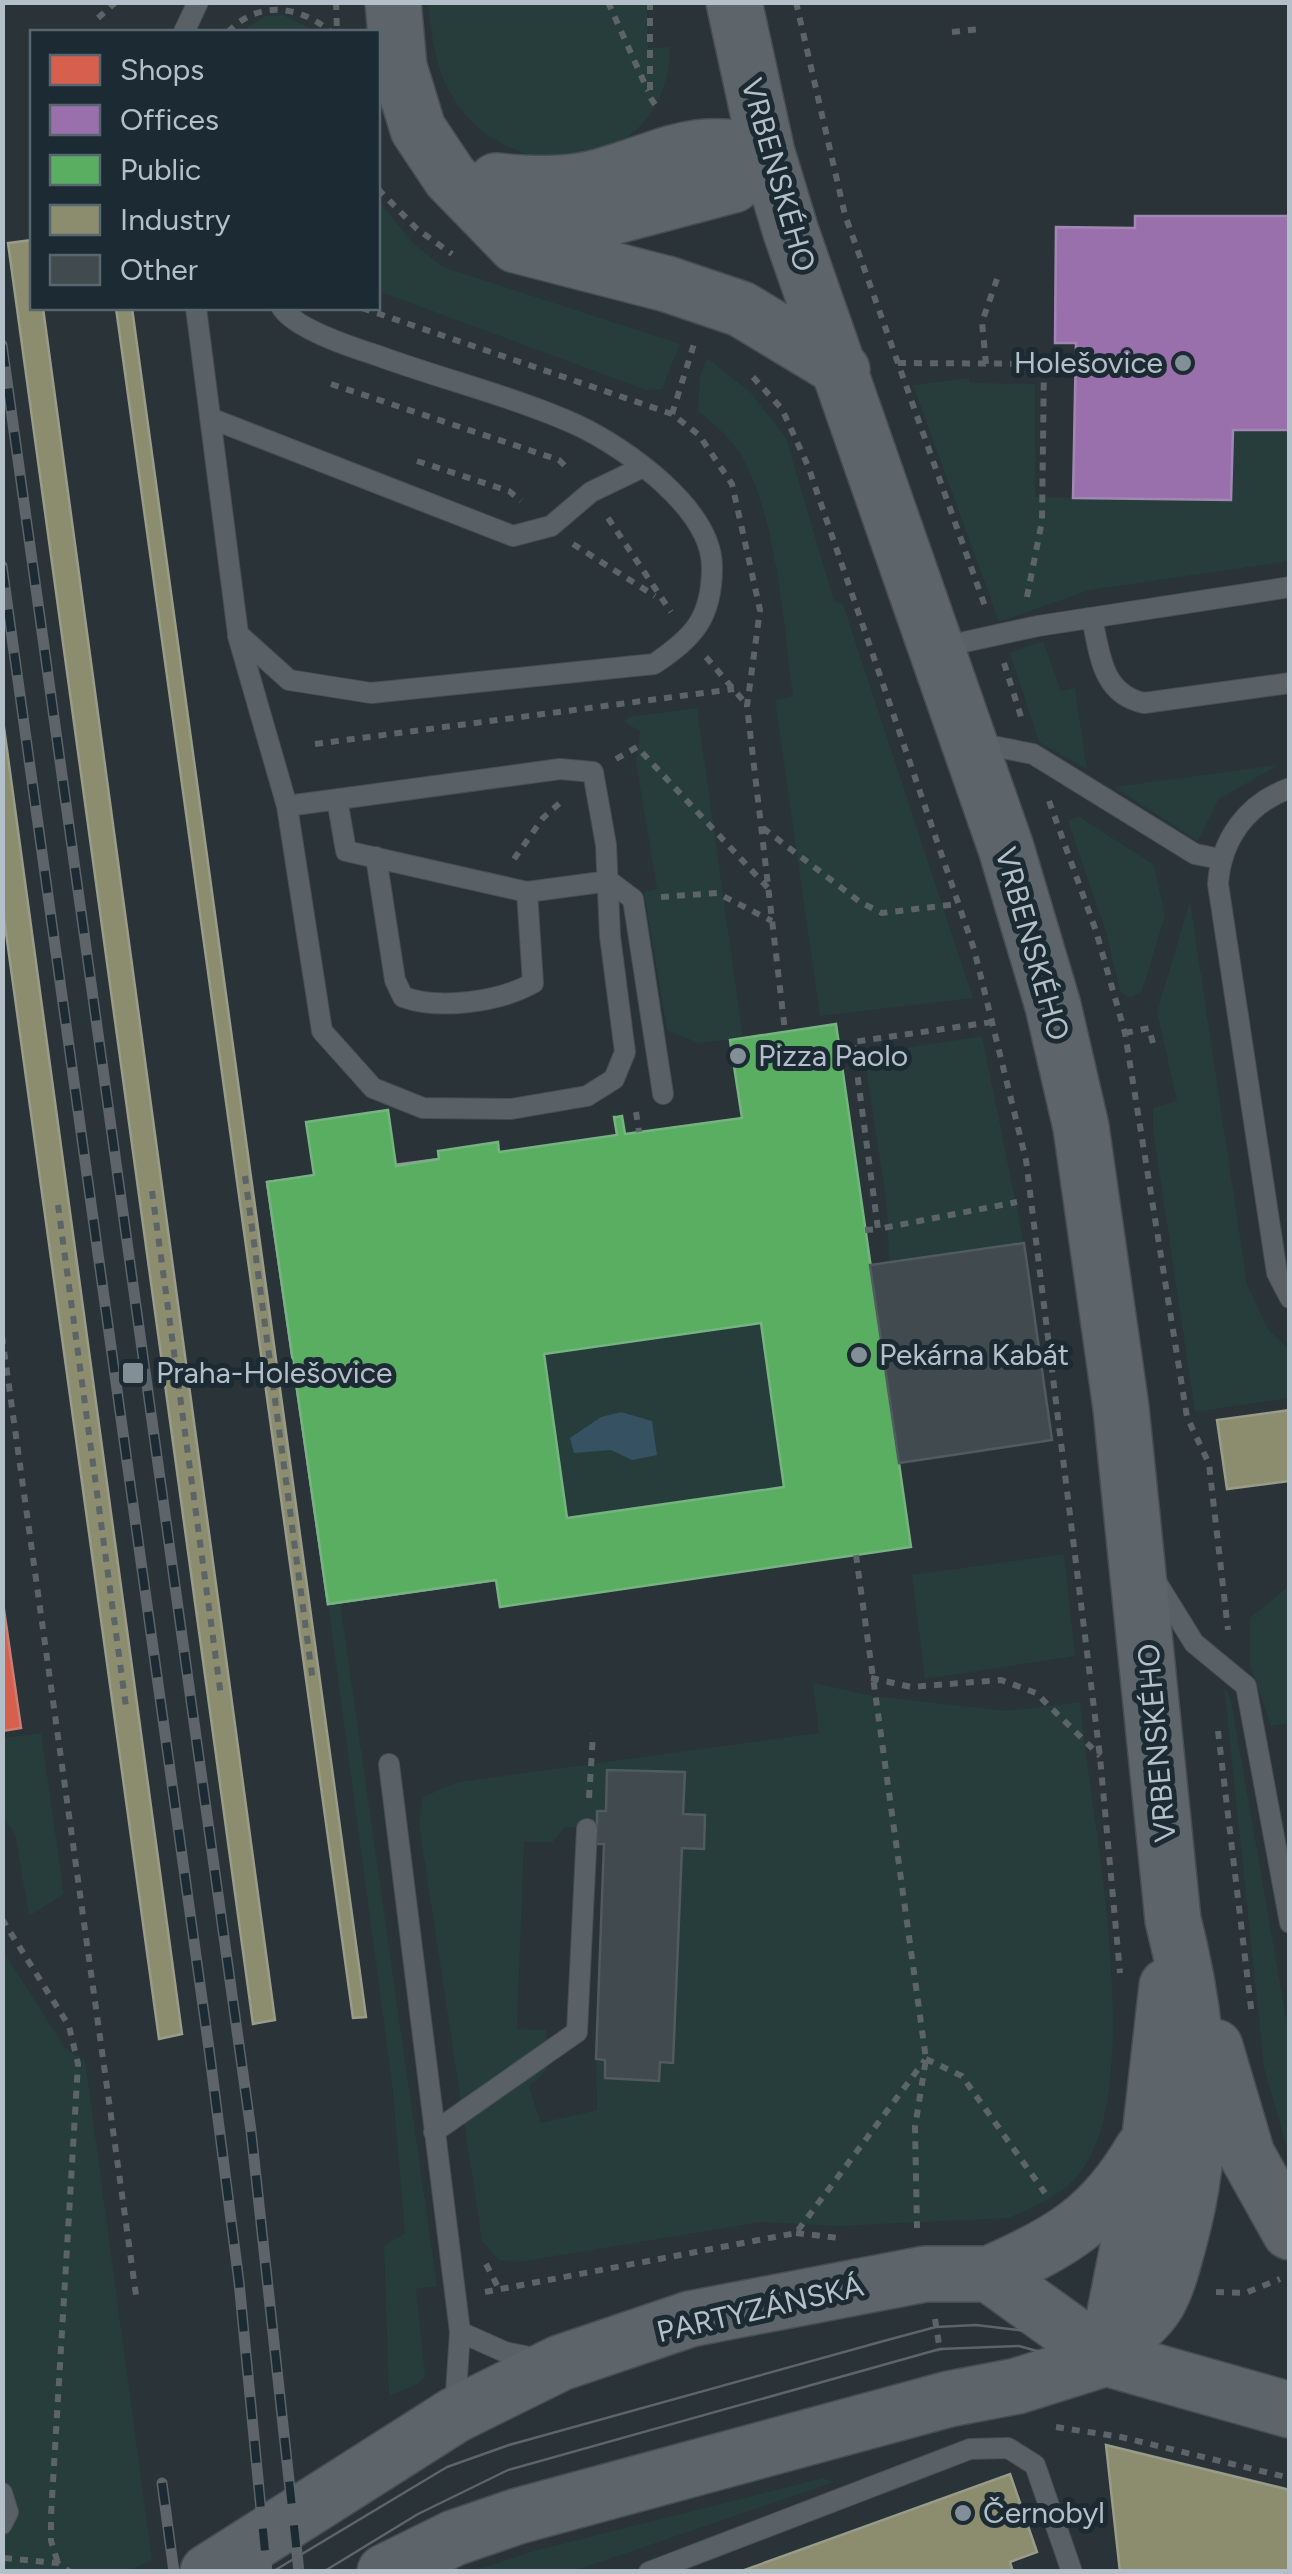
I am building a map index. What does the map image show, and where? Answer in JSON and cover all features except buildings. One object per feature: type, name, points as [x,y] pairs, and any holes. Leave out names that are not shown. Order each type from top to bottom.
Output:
[{"type":"main road","points":[[394,2],[406,97],[418,128],[450,176],[516,246],[667,284],[740,309],[809,346],[842,370]]},
{"type":"main road","name":"VRBENSKÉHO","points":[[734,2],[766,153],[968,741],[1054,1006],[1080,1127],[1138,1553],[1173,1920],[1186,1970],[1200,2073],[1194,2186],[1159,2301],[1106,2358]]},
{"type":"main road","points":[[450,176],[560,184],[597,178],[674,150],[722,144],[766,153]]},
{"type":"main road","name":"VRBENSKÉHO","points":[[1106,2358],[1150,2136],[1173,1920]]},
{"type":"main road","name":"VRBENSKÉHO","points":[[1173,1920],[1247,2155],[1290,2232]]},
{"type":"main road","name":"VRBENSKÉHO","points":[[989,2274],[1048,2248],[1090,2219],[1120,2188],[1150,2136]]},
{"type":"main road","name":"PARTYZÁNSKÁ","points":[[208,2572],[455,2415],[560,2363],[690,2319],[796,2297],[925,2274],[989,2274]]},
{"type":"main road","points":[[989,2274],[1106,2358],[1290,2410]]},
{"type":"main road","points":[[385,2572],[454,2538],[518,2516],[949,2399],[1017,2386],[1106,2358]]},
{"type":"lane","points":[[185,30],[198,2]]},
{"type":"lane","points":[[196,310],[238,634],[286,806],[322,1031],[373,1088],[423,1108],[512,1110],[587,1096],[614,1079],[625,1052],[610,936],[609,882],[592,772],[560,769],[286,806]]},
{"type":"lane","points":[[238,634],[289,680],[370,693],[654,664],[691,639],[712,596],[712,551],[692,510],[642,468],[578,426],[340,342],[285,310]]},
{"type":"lane","points":[[210,418],[513,536],[551,526],[591,492],[642,468]]},
{"type":"lane","points":[[936,648],[1028,628],[1290,587]]},
{"type":"lane","points":[[1092,618],[1102,663],[1112,686],[1125,698],[1144,703],[1290,682]]},
{"type":"lane","points":[[968,741],[1032,754],[1194,854],[1220,859]]},
{"type":"lane","points":[[1290,788],[1260,804],[1235,828],[1220,859],[1218,884],[1277,1273],[1290,1298]]},
{"type":"lane","points":[[337,799],[346,851],[527,892],[609,882],[634,900],[663,1094]]},
{"type":"lane","points":[[376,858],[395,980],[402,997],[411,1000],[438,1004],[494,996],[534,983],[527,892]]},
{"type":"lane","points":[[1138,1553],[1194,1643],[1246,1686],[1290,1923]]},
{"type":"lane","points":[[389,1764],[460,2332],[455,2415]]},
{"type":"lane","points":[[434,2132],[576,2032],[586,1829]]},
{"type":"lane","points":[[460,2332],[505,2352],[560,2363]]},
{"type":"lane","points":[[649,2572],[970,2449],[1008,2448],[1035,2465],[1072,2572]]},
{"type":"lane","points":[[2,2492],[8,2512],[2,2524]]},
{"type":"path","points":[[98,18],[116,2]]},
{"type":"path","points":[[334,30],[336,2]]},
{"type":"path","points":[[608,2],[650,97],[664,118]]},
{"type":"path","points":[[650,2],[650,97]]},
{"type":"path","points":[[796,2],[845,215],[995,634],[1032,754],[1096,930],[1125,1033],[1149,1028],[1154,1046]]},
{"type":"path","points":[[230,30],[236,22],[261,9],[286,4],[331,30]]},
{"type":"path","points":[[952,32],[980,30]]},
{"type":"path","points":[[380,192],[417,229],[463,262]]},
{"type":"path","points":[[986,364],[982,322],[997,279]]},
{"type":"path","points":[[368,310],[672,414],[698,435],[732,484],[760,610],[747,706],[785,1032]]},
{"type":"path","points":[[676,337],[710,350]]},
{"type":"path","points":[[672,414],[694,343]]},
{"type":"path","points":[[898,364],[1072,364]]},
{"type":"path","points":[[1028,628],[1042,521],[1044,364]]},
{"type":"path","points":[[743,366],[782,409],[808,466],[958,904],[1026,1160],[1100,1757],[1122,1994]]},
{"type":"path","points":[[315,744],[734,689]]},
{"type":"path","points":[[499,886],[544,818],[592,772],[637,747],[770,890]]},
{"type":"path","points":[[762,828],[860,902],[882,913],[958,904]]},
{"type":"path","points":[[654,897],[717,893],[773,921]]},
{"type":"path","points":[[838,1044],[992,1022]]},
{"type":"path","points":[[853,1042],[878,1230]]},
{"type":"path","points":[[244,1176],[313,1682]]},
{"type":"path","points":[[152,1191],[220,1696]]},
{"type":"path","points":[[865,1230],[1018,1202]]},
{"type":"path","points":[[58,1205],[126,1707]]},
{"type":"path","points":[[2,1336],[138,2302]]},
{"type":"path","points":[[856,1555],[870,1678],[926,2059],[915,2127],[917,2233]]},
{"type":"path","points":[[870,1678],[911,1687],[1000,1680],[1036,1693],[1100,1757]]},
{"type":"path","points":[[586,1829],[593,1734]]},
{"type":"path","points":[[2,1919],[69,2026],[78,2064],[51,2515],[51,2542],[58,2563]]},
{"type":"path","points":[[926,2059],[962,2076],[1055,2206]]},
{"type":"path","points":[[472,2294],[796,2232],[926,2059]]},
{"type":"path","points":[[1202,2287],[1245,2293],[1270,2287],[1290,2273]]},
{"type":"path","points":[[933,2308],[941,2359]]},
{"type":"path","points":[[1044,2425],[1120,2437],[1290,2478]]},
{"type":"path","points":[[2,2557],[58,2563],[70,2572]]},
{"type":"green space","points":[[428,3],[647,3],[648,48],[670,47],[663,90],[643,123],[615,145],[581,157],[545,157],[508,147],[475,125],[449,91],[437,60]]},
{"type":"green space","points":[[283,15],[314,30],[243,30],[266,16]]},
{"type":"green space","points":[[380,202],[413,243],[443,267],[680,344],[662,389],[646,390],[380,292]]},
{"type":"green space","points":[[707,358],[751,393],[786,438],[834,601],[843,604],[973,998],[820,1016],[775,700],[793,696],[777,572],[753,479],[727,437],[698,411],[700,376]]},
{"type":"green space","points":[[969,378],[970,383],[1035,384],[1035,497],[1230,500],[1233,430],[1289,431],[1289,561],[1090,590],[999,622],[913,385]]},
{"type":"green space","points":[[1043,641],[1061,691],[1075,688],[1087,769],[1039,742],[1010,653]]},
{"type":"green space","points":[[697,708],[743,1038],[698,1043],[667,1030],[644,892],[657,889],[636,763],[640,731],[624,722],[629,717]]},
{"type":"green space","points":[[1278,765],[1218,800],[1198,841],[1114,787]]},
{"type":"green space","points":[[1078,816],[1154,865],[1165,916],[1142,991],[1130,998],[1120,991],[1107,935],[1068,821]]},
{"type":"green space","points":[[1190,901],[1247,1284],[1268,1329],[1290,1350],[1289,1398],[1195,1412],[1153,1130],[1153,1108],[1177,1101],[1157,1012]]},
{"type":"green space","points":[[982,1036],[1024,1243],[889,1263],[887,1206],[864,1055]]},
{"type":"green space","points":[[761,1323],[784,1487],[567,1518],[544,1354]]},
{"type":"green space","points":[[1064,1554],[1075,1656],[925,1679],[912,1575]]},
{"type":"green space","points":[[1289,1586],[1289,1723],[1271,1726],[1250,1665],[1250,1618]]},
{"type":"green space","points":[[340,1602],[437,2286],[416,2289],[425,2375],[418,2384],[389,2396],[384,2246],[405,2233],[392,2083],[328,1604]]},
{"type":"green space","points":[[813,1683],[873,1696],[1007,1711],[1080,1702],[1103,1879],[1113,2021],[1110,2086],[1097,2140],[1074,2180],[1034,2207],[1008,2218],[838,2226],[760,2222],[519,2262],[499,2260],[482,2241],[419,1824],[423,1797],[458,1782],[819,1733]],"holes":[[[608,1770],[684,1772],[683,1814],[703,1849],[682,1848],[673,2062],[660,2062],[658,2081],[605,2078],[605,2060],[596,2059],[597,2110],[541,2123],[529,2086],[547,2070],[546,2030],[517,2029],[524,1842],[553,1842],[564,1827],[597,1827],[597,1811],[606,1811]]]},
{"type":"green space","points":[[1224,1686],[1231,1700],[1289,2035],[1289,2155],[1264,2068]]},
{"type":"green space","points":[[41,1733],[64,1894],[29,1916],[15,1834],[3,1816],[3,1738]]},
{"type":"green space","points":[[2,1949],[66,2049],[85,2060],[152,2560],[129,2571],[3,2571]]},
{"type":"green space","points":[[823,2478],[834,2482],[574,2571],[473,2571],[534,2551]]},
{"type":"water","points":[[621,1412],[652,1421],[657,1455],[632,1460],[611,1450],[574,1453],[570,1438],[601,1417]]},
{"type":"tram line","points":[[272,2572],[447,2467],[509,2445],[936,2327],[976,2325],[1077,2337],[1290,2400]]},
{"type":"tram line","points":[[323,2572],[418,2514],[508,2470],[940,2349],[1019,2346],[1290,2421]]},
{"type":"railway","points":[[2,345],[251,2131],[299,2572]]},
{"type":"railway","points":[[2,566],[209,2049],[239,2282],[267,2572]]},
{"type":"railway","points":[[162,2483],[174,2572]]},
{"type":"place","name":"Holešovice","points":[[1183,363]]},
{"type":"place","name":"Pizza Paolo","points":[[738,1056]]},
{"type":"place","name":"Pekárna Kabát","points":[[859,1355]]},
{"type":"place","name":"Praha-Holešovice","points":[[133,1373]]},
{"type":"place","name":"Černobyl","points":[[963,2513]]}]
